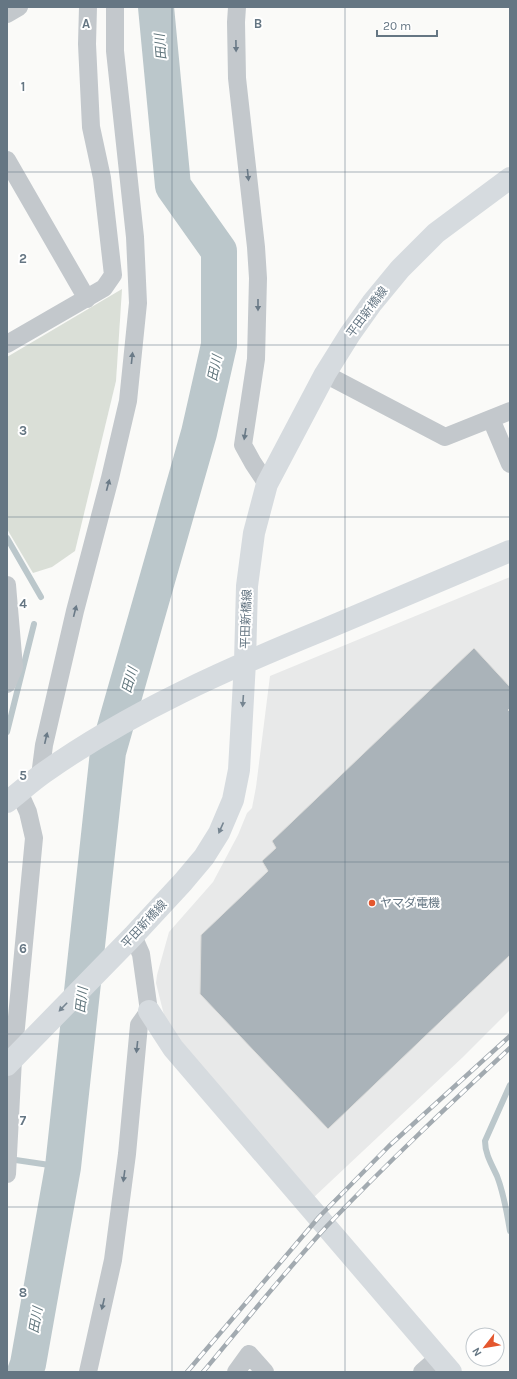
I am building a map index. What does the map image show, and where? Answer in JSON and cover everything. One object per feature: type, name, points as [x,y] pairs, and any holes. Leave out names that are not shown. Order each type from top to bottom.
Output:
[{"type":"main road","name":"平田新橋線","points":[[10,1062],[127,943],[184,882],[204,857],[219,833],[233,800],[239,770],[245,662],[247,586],[254,533],[267,484],[325,374],[350,334],[400,269],[436,233],[510,178]]},
{"type":"main road","points":[[13,797],[43,774],[125,722],[186,690],[245,662],[510,552]]},
{"type":"main road","points":[[149,1011],[173,1048],[445,1365]]},
{"type":"street","points":[[7,14],[19,7]]},
{"type":"street","points":[[7,344],[104,288],[113,275],[102,178],[92,127],[87,44],[88,7]]},
{"type":"street","points":[[43,774],[46,738],[75,611],[110,478],[128,401],[137,311],[135,237],[117,66],[115,7]]},
{"type":"street","points":[[237,7],[237,78],[258,278],[256,359],[243,445],[252,463],[267,484]]},
{"type":"street","points":[[7,160],[87,298]]},
{"type":"street","points":[[325,374],[445,437],[510,411]]},
{"type":"street","points":[[491,419],[510,464]]},
{"type":"street","points":[[7,585],[14,667],[7,684]]},
{"type":"street","points":[[7,1174],[10,1062],[34,838],[28,812],[13,797]]},
{"type":"street","points":[[88,1372],[113,1260],[127,1154],[139,1025],[149,1011],[142,954],[127,943]]},
{"type":"street","points":[[236,1372],[249,1354],[265,1372]]},
{"type":"street","points":[[422,1372],[445,1365]]},
{"type":"shaded area","points":[[122,289],[116,381],[75,551],[52,567],[33,573],[7,529],[7,357]]},
{"type":"shaded area","name":"ヤマダ電機","points":[[510,577],[510,1010],[463,1057],[313,1198],[175,1034],[164,1015],[156,983],[169,932],[213,882],[238,835],[247,813],[252,808],[270,676]]},
{"type":"building","name":"ヤマダ電機","points":[[474,648],[510,687],[510,708],[508,710],[510,712],[510,955],[328,1129],[200,994],[201,935],[268,871],[262,861],[276,848],[272,841]]},
{"type":"waterway","name":"田川","points":[[25,1372],[28,1364],[63,1167],[108,752],[199,433],[219,345],[219,251],[173,186],[156,7]]},
{"type":"waterway","points":[[7,538],[41,597]]},
{"type":"waterway","points":[[7,732],[34,624]]},
{"type":"waterway","points":[[510,1085],[485,1141],[487,1155],[502,1190],[510,1231]]},
{"type":"waterway","points":[[9,1159],[63,1167]]},
{"type":"railway","points":[[187,1372],[319,1217],[389,1146],[510,1036]]},
{"type":"railway","points":[[203,1372],[327,1226],[440,1113],[510,1048]]},
{"type":"place","name":"ヤマダ電機","points":[[372,903]]}]
